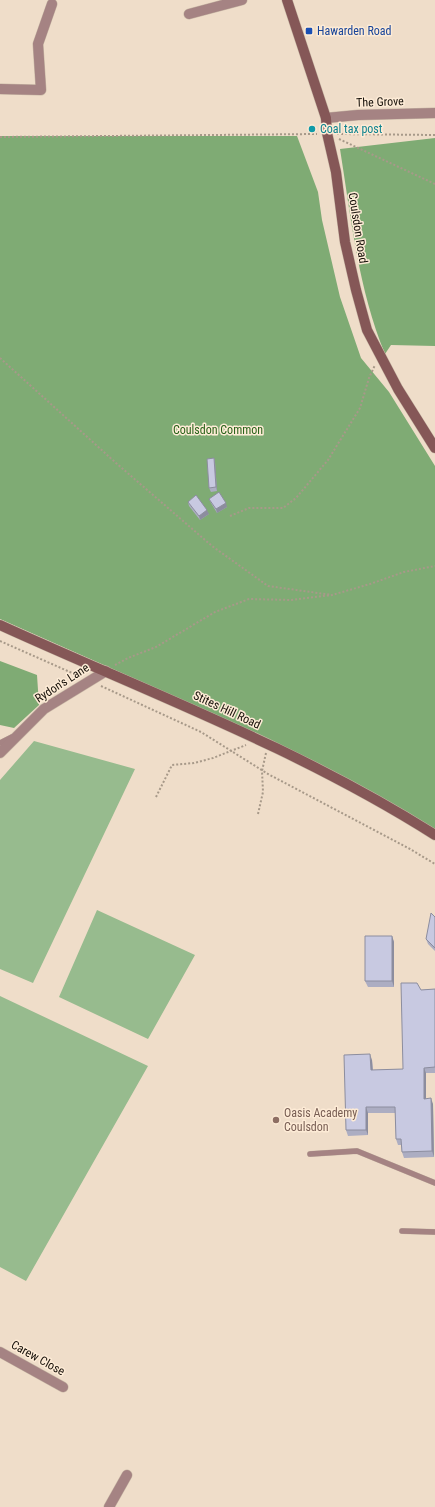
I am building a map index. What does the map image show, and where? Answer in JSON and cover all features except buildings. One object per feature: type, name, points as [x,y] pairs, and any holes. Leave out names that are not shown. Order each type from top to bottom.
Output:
[{"type":"street","points":[[189,14],[242,0]]},
{"type":"street","name":"Coulsdon Road","points":[[287,0],[326,118],[327,134],[336,172],[345,242],[367,330],[381,359],[435,448]]},
{"type":"street","points":[[0,90],[41,90],[38,44],[52,4]]},
{"type":"street","name":"The Grove","points":[[326,118],[358,115],[435,113]]},
{"type":"street","name":"Stites Hill Road","points":[[0,625],[254,737],[374,798],[435,835]]},
{"type":"street","name":"Rydon's Lane","points":[[0,753],[44,709],[106,671]]},
{"type":"street","name":"Carew Close","points":[[0,1352],[63,1387]]},
{"type":"street","points":[[109,1507],[127,1475]]},
{"type":"lane","points":[[0,743],[18,734]]},
{"type":"lane","points":[[310,1154],[357,1151],[435,1183]]},
{"type":"lane","points":[[402,1231],[435,1232]]},
{"type":"path","points":[[327,134],[435,184]]},
{"type":"path","points":[[0,137],[327,134],[435,136]]},
{"type":"path","points":[[0,358],[122,468],[212,546],[268,586],[332,595]]},
{"type":"path","points":[[230,516],[249,508],[283,508],[296,498],[328,460],[360,408],[368,378],[375,365],[381,359]]},
{"type":"path","points":[[106,671],[128,658],[156,647],[215,612],[249,599],[290,600],[332,595],[404,572],[435,566]]},
{"type":"path","points":[[0,641],[201,732],[262,770],[435,864]]},
{"type":"path","points":[[156,797],[172,765],[194,763],[213,758],[243,747],[254,737]]},
{"type":"path","points":[[258,814],[263,792],[262,770],[265,756],[270,745]]},
{"type":"green space","name":"Coulsdon Common","points":[[0,136],[297,136],[318,192],[322,220],[340,297],[361,358],[389,392],[435,466],[435,831],[180,699],[0,619]]},
{"type":"green space","points":[[435,138],[435,346],[391,345],[385,354],[368,304],[356,253],[340,149]]},
{"type":"green space","points":[[0,661],[37,675],[39,705],[14,728],[0,725]]},
{"type":"green space","points":[[34,741],[135,769],[33,983],[0,969],[0,780]]},
{"type":"green space","points":[[97,910],[195,955],[148,1039],[59,997]]},
{"type":"green space","points":[[0,996],[148,1066],[26,1281],[0,1267]]},
{"type":"place","name":"Hawarden Road","points":[[309,31]]},
{"type":"place","name":"Coal tax post","points":[[312,129]]},
{"type":"place","name":"Oasis Academy Coulsdon","points":[[276,1120]]}]
